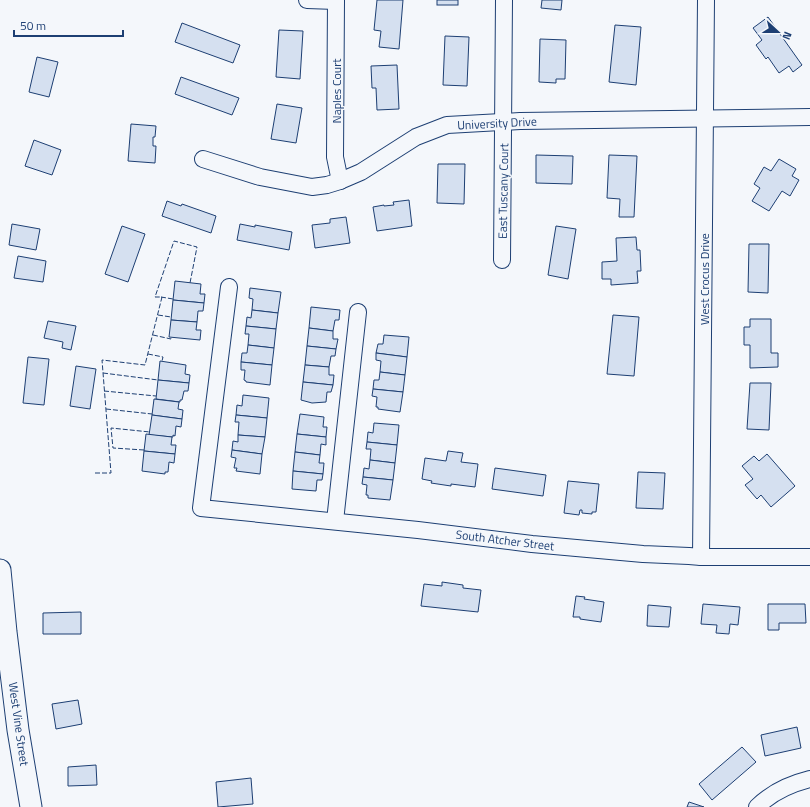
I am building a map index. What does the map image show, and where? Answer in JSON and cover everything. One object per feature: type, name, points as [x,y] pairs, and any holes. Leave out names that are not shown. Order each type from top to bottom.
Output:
[{"type":"main road","name":"West Vine Street","points":[[0,570],[18,730],[31,807]]},
{"type":"street","points":[[307,0],[336,0]]},
{"type":"street","name":"Naples Court","points":[[336,0],[335,157],[340,181]]},
{"type":"street","name":"East Tuscany Court","points":[[502,260],[504,0]]},
{"type":"street","name":"West Crocus Drive","points":[[701,557],[706,0]]},
{"type":"street","name":"University Drive","points":[[203,159],[260,177],[312,187],[327,185],[361,172],[416,137],[447,126],[528,121],[810,117]]},
{"type":"street","name":"South Atcher Street","points":[[229,287],[201,508],[418,530],[532,544],[643,554],[701,557],[810,557]]},
{"type":"street","points":[[335,522],[358,312]]},
{"type":"street","points":[[757,807],[764,800],[789,785],[810,779]]},
{"type":"building","points":[[377,0],[403,0],[399,49],[379,47],[381,31],[374,30]]},
{"type":"building","points":[[437,0],[458,0],[458,5],[437,5]]},
{"type":"building","points":[[542,0],[562,0],[561,10],[541,8]]},
{"type":"building","points":[[768,17],[802,65],[793,72],[789,66],[779,73],[768,57],[766,59],[756,45],[762,40],[753,28]]},
{"type":"building","points":[[182,23],[240,45],[233,63],[175,42]]},
{"type":"building","points":[[615,25],[641,27],[636,85],[609,82]]},
{"type":"building","points":[[279,30],[303,31],[300,79],[276,77]]},
{"type":"building","points":[[445,36],[469,37],[467,86],[443,85]]},
{"type":"building","points":[[540,39],[566,40],[565,79],[556,79],[556,83],[539,82]]},
{"type":"building","points":[[37,57],[58,62],[49,97],[29,92]]},
{"type":"building","points":[[397,65],[399,109],[377,110],[376,88],[372,88],[371,66]]},
{"type":"building","points":[[181,77],[239,98],[232,115],[175,94]]},
{"type":"building","points":[[277,104],[302,108],[296,143],[271,139]]},
{"type":"building","points":[[131,124],[156,126],[155,137],[153,137],[153,146],[156,146],[155,163],[128,161]]},
{"type":"building","points":[[34,140],[61,150],[52,175],[25,166]]},
{"type":"building","points":[[536,155],[573,156],[572,184],[536,183]]},
{"type":"building","points":[[609,155],[637,156],[634,217],[619,217],[620,199],[607,198]]},
{"type":"building","points":[[779,159],[796,169],[792,176],[799,180],[790,196],[782,191],[769,211],[752,201],[760,188],[754,184],[764,167],[771,171]]},
{"type":"building","points":[[438,164],[465,164],[464,204],[437,203]]},
{"type":"building","points":[[409,200],[412,226],[377,231],[373,207],[394,205],[393,202]]},
{"type":"building","points":[[167,201],[181,206],[182,204],[216,216],[211,233],[162,216]]},
{"type":"building","points":[[346,217],[350,243],[315,248],[312,225],[330,223],[330,219]]},
{"type":"building","points":[[12,224],[40,229],[36,250],[9,245]]},
{"type":"building","points":[[240,224],[255,227],[255,225],[292,232],[289,250],[237,240]]},
{"type":"building","points":[[122,226],[145,234],[128,282],[105,274]]},
{"type":"building","points":[[556,226],[576,229],[568,279],[548,275]]},
{"type":"building","points":[[636,237],[637,250],[640,250],[641,271],[637,271],[638,283],[611,285],[611,279],[602,279],[602,262],[617,261],[616,238]]},
{"type":"building","points":[[749,244],[769,244],[768,293],[748,292]]},
{"type":"building","points":[[18,256],[46,261],[43,282],[14,278]]},
{"type":"building","points":[[175,281],[201,284],[200,294],[205,294],[204,303],[173,300]]},
{"type":"building","points":[[250,288],[281,292],[278,313],[252,310],[253,299],[249,298]]},
{"type":"building","points":[[173,300],[204,303],[203,311],[198,311],[197,322],[171,320]]},
{"type":"building","points":[[311,307],[340,310],[339,320],[335,320],[333,331],[309,328]]},
{"type":"building","points":[[252,310],[278,313],[276,329],[246,326],[247,317],[251,318]]},
{"type":"building","points":[[613,315],[639,317],[634,376],[607,374]]},
{"type":"building","points":[[750,319],[771,319],[771,353],[778,353],[778,367],[750,368],[750,345],[744,345],[744,327],[750,327]]},
{"type":"building","points":[[171,320],[197,322],[196,330],[201,330],[200,340],[169,337]]},
{"type":"building","points":[[48,321],[76,326],[71,350],[62,348],[63,342],[44,338]]},
{"type":"building","points":[[246,326],[276,329],[274,348],[248,345],[249,334],[245,334]]},
{"type":"building","points":[[309,328],[333,331],[333,339],[338,339],[336,349],[307,346]]},
{"type":"building","points":[[384,335],[409,337],[407,357],[376,353],[378,344],[383,344]]},
{"type":"building","points":[[248,345],[274,348],[272,365],[241,362],[242,353],[247,353]]},
{"type":"building","points":[[307,346],[336,349],[335,356],[331,356],[329,367],[305,365]]},
{"type":"building","points":[[376,353],[407,357],[405,375],[380,372],[381,361],[376,360]]},
{"type":"building","points":[[28,357],[49,359],[44,405],[23,403]]},
{"type":"building","points":[[160,361],[186,365],[185,374],[190,375],[189,383],[158,380]]},
{"type":"building","points":[[241,362],[272,365],[270,385],[246,382],[244,380],[245,370],[241,370]]},
{"type":"building","points":[[305,365],[329,367],[329,375],[334,375],[333,385],[303,382]]},
{"type":"building","points":[[76,366],[96,369],[90,409],[70,406]]},
{"type":"building","points":[[380,372],[405,375],[403,392],[373,389],[374,380],[379,380]]},
{"type":"building","points":[[158,380],[189,383],[188,391],[184,391],[180,402],[156,399]]},
{"type":"building","points":[[303,382],[333,385],[331,392],[327,392],[326,402],[312,403],[301,400]]},
{"type":"building","points":[[750,383],[771,383],[769,430],[747,429]]},
{"type":"building","points":[[373,389],[403,392],[400,412],[378,409],[378,407],[376,407],[377,397],[372,396]]},
{"type":"building","points":[[243,395],[269,398],[267,418],[236,415],[237,405],[242,406]]},
{"type":"building","points":[[154,399],[179,402],[178,409],[183,410],[182,419],[152,415]]},
{"type":"building","points":[[300,414],[324,417],[323,427],[327,427],[326,437],[297,434]]},
{"type":"building","points":[[152,415],[182,419],[181,427],[176,426],[175,436],[173,435],[173,437],[149,435]]},
{"type":"building","points":[[236,415],[267,418],[265,437],[238,435],[239,422],[235,422]]},
{"type":"building","points":[[374,423],[399,425],[397,445],[367,442],[368,432],[373,433]]},
{"type":"building","points":[[146,434],[172,437],[171,445],[176,445],[175,454],[144,451]]},
{"type":"building","points":[[297,434],[326,437],[326,445],[321,444],[320,455],[295,452]]},
{"type":"building","points":[[238,435],[265,437],[262,454],[232,450],[233,441],[238,442]]},
{"type":"building","points":[[367,442],[397,445],[395,463],[370,460],[371,449],[366,449]]},
{"type":"building","points":[[232,450],[262,454],[260,474],[236,471],[237,468],[234,468],[236,458],[231,457]]},
{"type":"building","points":[[144,451],[175,454],[174,463],[169,462],[168,472],[165,472],[165,474],[142,471]]},
{"type":"building","points":[[448,451],[463,453],[461,462],[478,464],[475,487],[431,483],[432,481],[422,479],[425,458],[446,461]]},
{"type":"building","points":[[295,452],[320,455],[319,463],[324,463],[323,474],[293,471]]},
{"type":"building","points":[[767,454],[795,486],[771,507],[761,495],[757,499],[745,485],[753,479],[742,466],[754,456],[759,461]]},
{"type":"building","points":[[370,460],[395,463],[393,480],[363,477],[364,468],[369,469]]},
{"type":"building","points":[[495,468],[546,475],[543,496],[492,489]]},
{"type":"building","points":[[293,471],[323,474],[322,480],[317,480],[316,491],[292,489]]},
{"type":"building","points":[[638,472],[665,473],[663,509],[636,508]]},
{"type":"building","points":[[363,477],[393,480],[390,500],[368,498],[368,495],[366,495],[367,485],[362,484]]},
{"type":"building","points":[[568,481],[599,484],[596,512],[592,512],[592,514],[582,513],[582,510],[580,510],[579,515],[564,513]]},
{"type":"building","points":[[442,582],[463,585],[463,588],[481,590],[478,612],[421,606],[424,584],[442,586]]},
{"type":"building","points":[[576,596],[585,597],[584,599],[604,602],[601,622],[580,619],[580,617],[573,617]]},
{"type":"building","points":[[703,604],[740,607],[738,625],[730,624],[729,634],[716,633],[717,625],[701,624]]},
{"type":"building","points":[[768,604],[805,604],[806,623],[779,623],[779,630],[768,630]]},
{"type":"building","points":[[648,605],[671,607],[669,627],[647,626]]},
{"type":"building","points":[[81,612],[81,634],[43,634],[43,613]]},
{"type":"building","points":[[78,700],[82,724],[56,729],[52,704]]},
{"type":"building","points":[[797,727],[801,748],[765,756],[761,735]]},
{"type":"building","points":[[742,747],[756,762],[712,800],[699,784]]},
{"type":"building","points":[[96,765],[97,785],[68,786],[68,767]]},
{"type":"building","points":[[251,778],[253,804],[218,807],[216,782]]},
{"type":"building","points":[[689,802],[704,807],[687,807]]},
{"type":"fence","points":[[95,473],[111,473],[102,360],[145,365],[162,297],[155,297],[174,241],[197,247],[190,283]]},
{"type":"fence","points":[[161,297],[173,299]]},
{"type":"fence","points":[[158,315],[171,317]]},
{"type":"fence","points":[[153,335],[171,338]]},
{"type":"fence","points":[[148,354],[163,357],[162,361]]},
{"type":"fence","points":[[103,373],[158,380]]},
{"type":"fence","points":[[104,391],[156,396]]},
{"type":"fence","points":[[106,409],[152,414]]},
{"type":"fence","points":[[144,450],[113,448],[111,428],[150,432]]}]
